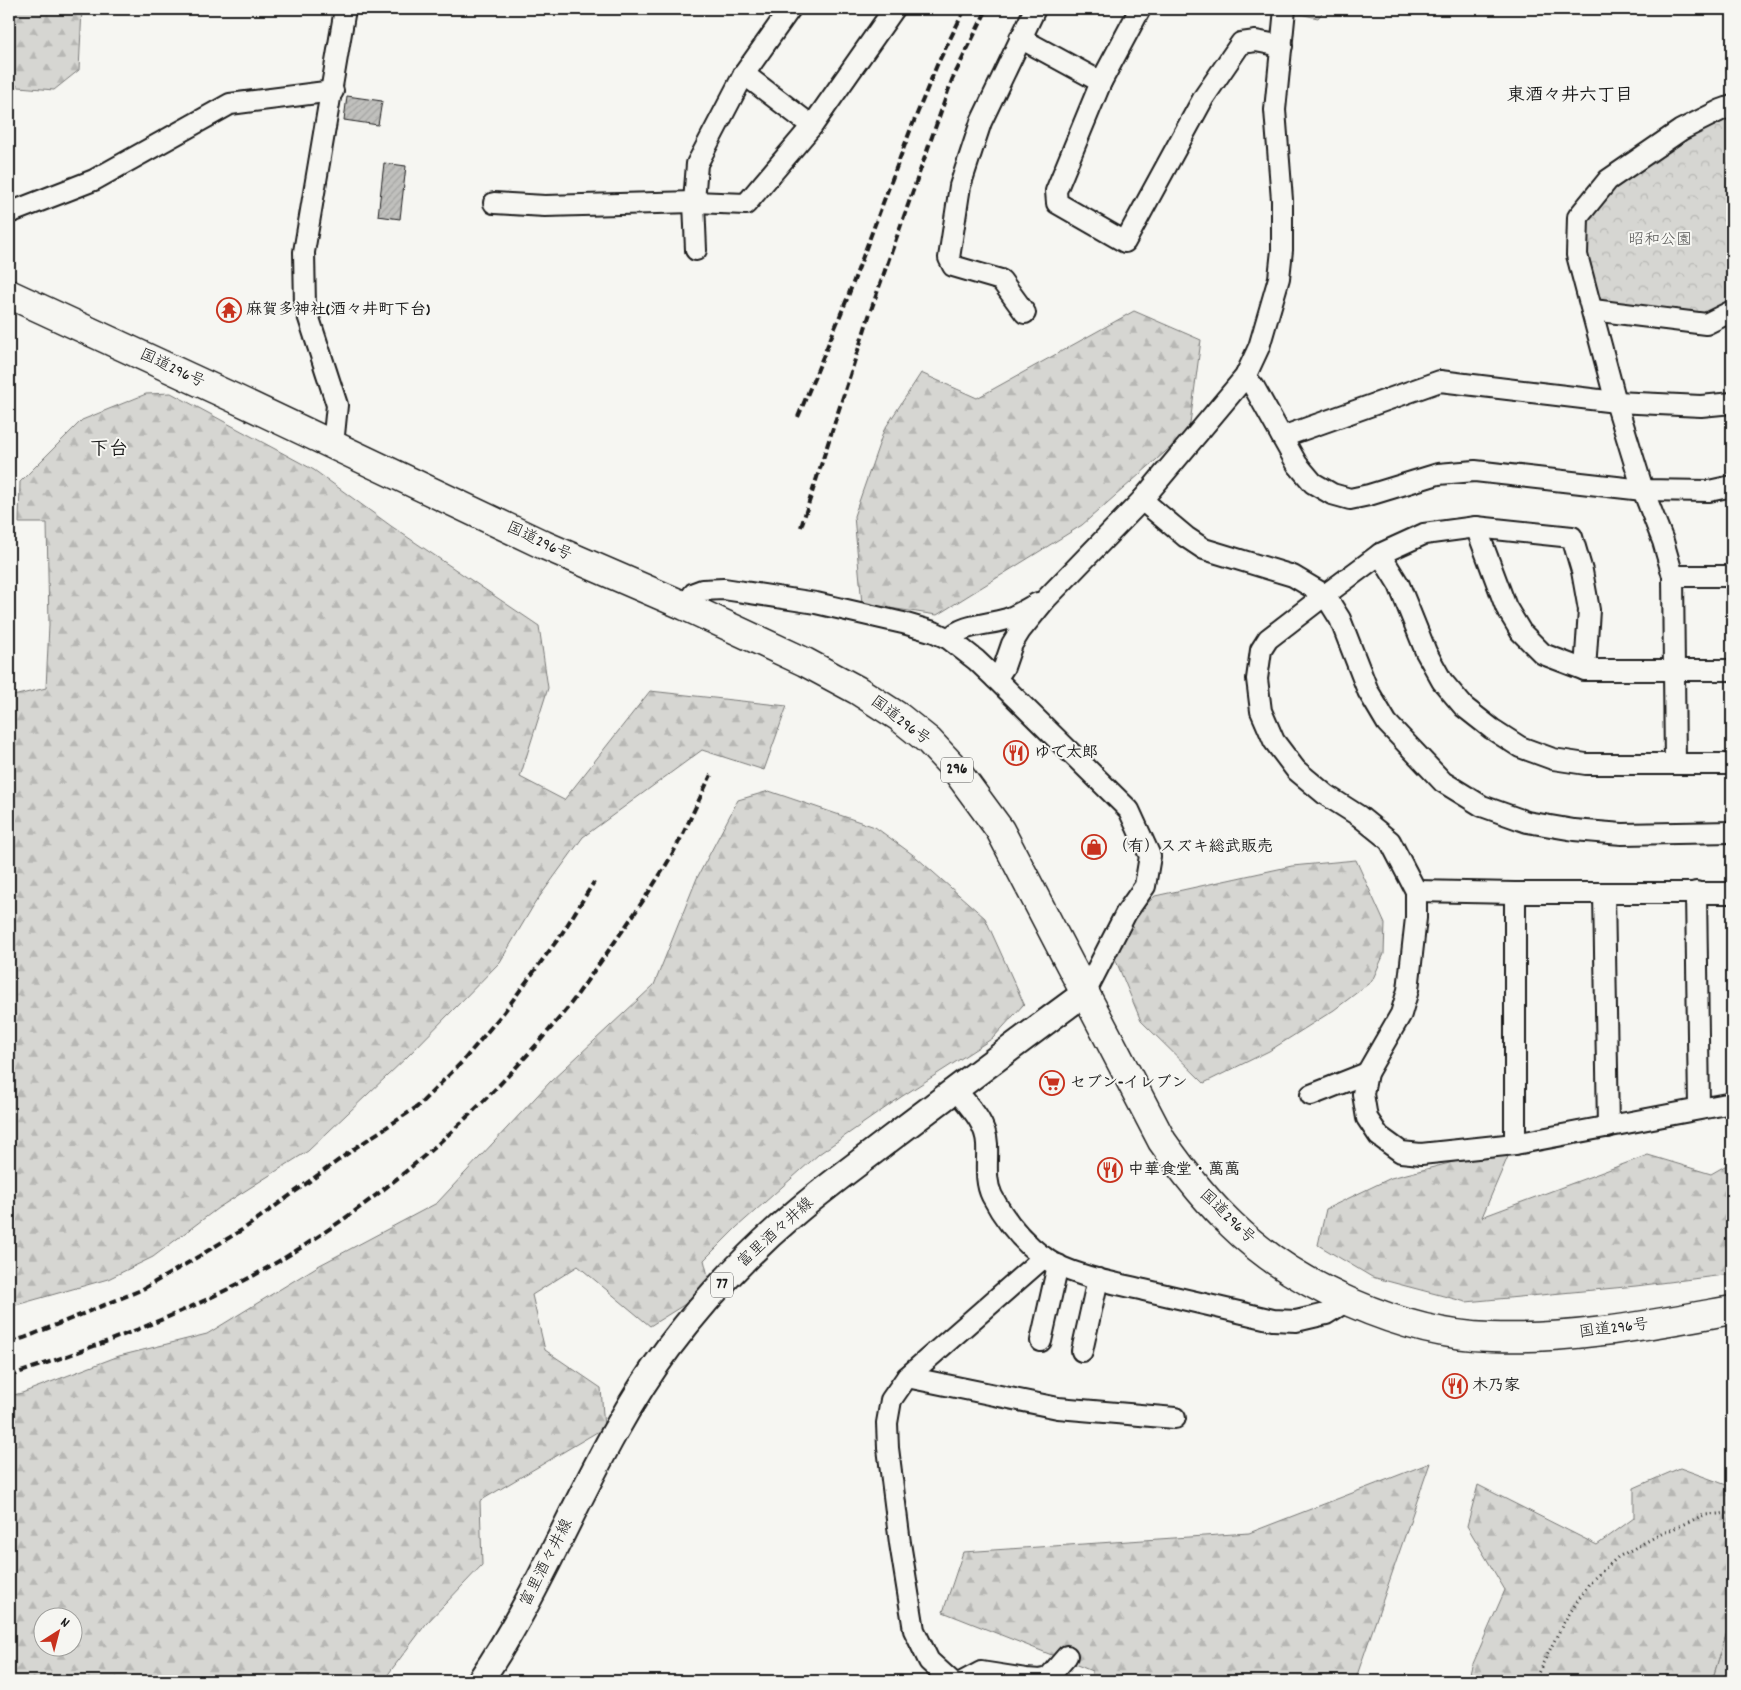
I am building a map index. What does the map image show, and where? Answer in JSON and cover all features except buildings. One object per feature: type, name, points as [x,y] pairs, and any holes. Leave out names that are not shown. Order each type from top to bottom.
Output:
[{"type":"highway","name":"国道296号","points":[[9,294],[333,444],[544,545],[685,606],[805,662],[892,712],[929,742],[956,770],[1000,830],[1162,1141],[1193,1184],[1232,1226],[1268,1256],[1304,1280],[1347,1302],[1396,1320],[1448,1332],[1490,1337],[1558,1336],[1646,1325],[1732,1310]]},
{"type":"main road","name":"富里酒々井線","points":[[480,1681],[519,1618],[628,1408],[668,1347],[728,1278],[752,1252],[794,1214],[955,1089],[1085,993]]},
{"type":"street","points":[[333,444],[336,405],[305,306],[304,252],[333,91],[345,9]]},
{"type":"street","points":[[696,250],[694,202],[697,164],[744,74],[790,9]]},
{"type":"street","points":[[494,203],[544,206],[694,202],[746,204],[812,126],[894,9]]},
{"type":"street","points":[[1025,313],[1000,280],[954,266],[949,258],[960,186],[981,122],[1035,9]]},
{"type":"street","points":[[1140,9],[1101,82],[1056,191],[1057,203],[1125,242],[1204,97],[1241,44],[1256,41],[1282,46]]},
{"type":"street","points":[[996,679],[1004,667],[1012,644],[1020,631],[1046,599],[1142,500],[1245,377],[1259,347],[1279,278],[1282,250],[1282,200],[1275,110],[1285,9]]},
{"type":"street","points":[[1020,38],[1101,82]]},
{"type":"street","points":[[744,74],[812,126]]},
{"type":"street","points":[[9,213],[94,180],[230,104],[333,91]]},
{"type":"street","points":[[1675,764],[1674,576],[1663,541],[1643,490],[1616,402],[1577,255],[1578,217],[1608,180],[1681,130],[1732,106]]},
{"type":"street","points":[[1593,310],[1706,324],[1732,311]]},
{"type":"street","points":[[1245,377],[1254,387],[1297,464],[1313,483],[1332,494],[1350,499],[1370,495],[1438,474],[1475,471],[1643,490],[1709,491],[1732,486]]},
{"type":"street","points":[[1282,437],[1440,382],[1616,402],[1701,406],[1732,403]]},
{"type":"street","points":[[1142,500],[1186,537],[1204,549],[1293,576],[1325,595],[1340,619],[1368,691],[1387,723],[1444,782],[1482,806],[1527,822],[1574,830],[1622,834],[1732,832]]},
{"type":"street","points":[[1476,527],[1506,607],[1521,632],[1543,654],[1585,670],[1732,670]]},
{"type":"street","points":[[1585,670],[1589,610],[1582,571],[1572,537],[1476,527],[1424,534],[1380,554],[1268,639],[1261,650],[1257,679],[1261,711],[1274,741],[1296,770],[1326,795],[1359,816],[1390,841],[1416,891],[1416,918],[1408,990],[1401,1014],[1367,1073],[1363,1094],[1367,1118],[1379,1136],[1401,1152],[1421,1154],[1515,1144],[1732,1103]]},
{"type":"street","points":[[1380,554],[1398,585],[1426,652],[1442,681],[1464,707],[1492,729],[1520,747],[1553,759],[1586,764],[1732,764]]},
{"type":"street","points":[[1674,576],[1732,576]]},
{"type":"street","points":[[685,606],[694,593],[702,590],[724,589],[816,604],[903,623],[934,632],[949,639],[976,660],[996,679],[1129,810],[1150,856],[1145,886],[1126,913],[1085,993]]},
{"type":"street","points":[[949,639],[954,633],[962,630],[1010,618],[1046,599]]},
{"type":"street","points":[[1416,891],[1732,893]]},
{"type":"street","points":[[1696,892],[1699,1108]]},
{"type":"street","points":[[1515,893],[1515,1144]]},
{"type":"street","points":[[1604,893],[1608,1126]]},
{"type":"street","points":[[1311,1095],[1367,1073]]},
{"type":"street","points":[[955,1089],[982,1125],[987,1142],[987,1178],[991,1194],[1006,1218],[1026,1241],[1051,1261],[1098,1279],[1273,1320],[1296,1321],[1326,1314],[1347,1302]]},
{"type":"street","points":[[1041,1341],[1051,1261]]},
{"type":"street","points":[[951,1681],[929,1661],[914,1630],[900,1543],[888,1448],[887,1423],[891,1400],[907,1377],[1051,1261]]},
{"type":"street","points":[[1082,1351],[1098,1279]]},
{"type":"street","points":[[907,1377],[1058,1408],[1175,1418]]},
{"type":"street","points":[[964,1681],[982,1672],[1040,1680],[1048,1678],[1067,1656]]},
{"type":"path","points":[[1534,1681],[1564,1622],[1590,1582],[1618,1557],[1659,1535],[1704,1515],[1732,1513]]},
{"type":"green space","points":[[9,9],[82,9],[79,70],[54,90],[19,87],[9,81]]},
{"type":"green space","points":[[1291,9],[1325,9],[1318,18],[1290,12]]},
{"type":"green space","name":"昭和公園","points":[[1732,114],[1732,303],[1705,318],[1596,306],[1582,255],[1584,219],[1612,185],[1684,136]]},
{"type":"green space","points":[[1134,311],[1201,340],[1189,431],[1082,525],[937,615],[862,604],[854,516],[884,430],[921,373],[977,398]]},
{"type":"green space","points":[[171,393],[314,470],[391,526],[539,626],[548,688],[520,777],[564,800],[650,691],[787,706],[764,770],[702,750],[583,837],[535,903],[500,962],[407,1057],[308,1151],[218,1208],[153,1257],[108,1279],[9,1307],[9,697],[46,688],[49,625],[47,523],[19,523],[20,482],[82,420],[146,394]]},
{"type":"green space","points":[[769,791],[875,827],[916,857],[985,918],[1024,1004],[993,1038],[901,1097],[819,1154],[737,1227],[704,1260],[711,1288],[650,1326],[578,1266],[532,1295],[545,1350],[601,1388],[604,1428],[480,1501],[482,1565],[426,1624],[383,1681],[9,1681],[9,1396],[22,1393],[119,1356],[207,1334],[318,1266],[437,1203],[550,1082],[654,985],[697,878],[738,800]]},
{"type":"green space","points":[[1356,860],[1385,924],[1384,954],[1372,981],[1334,1010],[1269,1051],[1204,1083],[1141,1021],[1114,956],[1129,921],[1155,896],[1292,866]]},
{"type":"green space","points":[[1512,1147],[1482,1217],[1648,1155],[1711,1174],[1732,1162],[1732,1274],[1636,1286],[1466,1302],[1372,1277],[1318,1245],[1326,1209],[1391,1178]]},
{"type":"green space","points":[[1430,1463],[1355,1681],[1091,1681],[1092,1671],[943,1612],[963,1552],[1249,1533]]},
{"type":"green space","points":[[1680,1468],[1732,1487],[1732,1616],[1712,1681],[1468,1681],[1472,1666],[1505,1590],[1467,1526],[1478,1485],[1597,1545],[1634,1518],[1634,1488]]},
{"type":"green space","points":[[1732,1616],[1732,1681],[1712,1681]]},
{"type":"railway","points":[[798,417],[847,299],[910,131],[937,65],[965,9]]},
{"type":"railway","points":[[801,527],[871,310],[952,80],[987,9]]},
{"type":"railway","points":[[9,1376],[141,1328],[218,1294],[267,1268],[315,1238],[362,1206],[407,1171],[490,1094],[529,1053],[569,1005],[625,928],[666,865],[711,775]]},
{"type":"railway","points":[[9,1342],[24,1338],[141,1290],[245,1228],[358,1146],[417,1107],[462,1062],[504,1012],[561,935],[594,882]]},
{"type":"place","name":"麻賀多神社(酒々井町下台)","points":[[229,310]]},
{"type":"place","name":"ゆで太郎","points":[[1016,753]]},
{"type":"place","name":"（有）スズキ総武販売","points":[[1094,847]]},
{"type":"place","name":"セブン-イレブン","points":[[1052,1083]]},
{"type":"place","name":"中華食堂・萬萬","points":[[1110,1170]]},
{"type":"place","name":"木乃家","points":[[1455,1386]]},
{"type":"district","name":"東酒々井六丁目","points":[[1570,96]]},
{"type":"district","name":"下台","points":[[109,450]]}]
